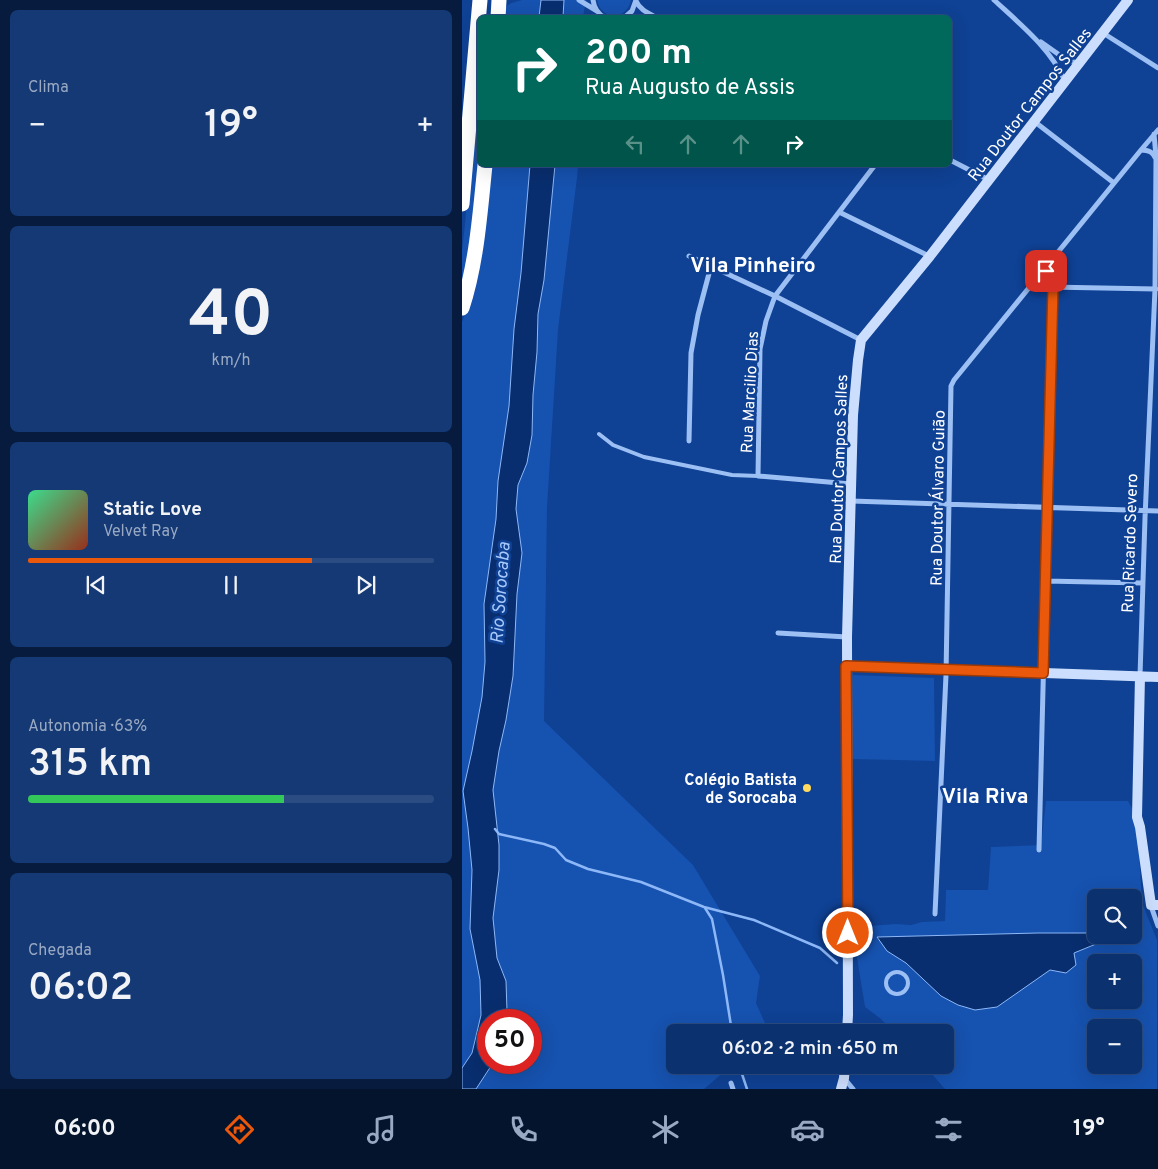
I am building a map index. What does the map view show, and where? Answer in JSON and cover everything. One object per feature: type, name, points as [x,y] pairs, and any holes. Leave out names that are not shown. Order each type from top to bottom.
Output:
[{"type":"highway","points":[[479,15],[480,0]]},
{"type":"highway","points":[[462,204],[477,34]]},
{"type":"highway","points":[[462,308],[468,289],[477,240],[485,167]]},
{"type":"main road","name":"Rua Doutor Campos Salles","points":[[847,1024],[846,666],[852,416],[861,340],[930,256],[1128,0]]},
{"type":"main road","points":[[846,666],[1158,676]]},
{"type":"main road","name":"Rua Ricardo Severo","points":[[1140,676],[1138,817],[1154,905]]},
{"type":"main road","points":[[841,1089],[844,1074]]},
{"type":"street","points":[[579,0],[602,15]]},
{"type":"street","points":[[593,0],[597,11]]},
{"type":"street","points":[[627,15],[632,11],[636,0]]},
{"type":"street","points":[[636,0],[643,10],[652,15]]},
{"type":"street","points":[[994,0],[1032,36],[1054,61],[1064,81]]},
{"type":"street","points":[[1103,33],[1158,68]]},
{"type":"street","points":[[1032,36],[1068,61],[1079,63]]},
{"type":"street","points":[[1035,122],[1114,183]]},
{"type":"street","name":"Rua Doutor Álvaro Guião","points":[[936,914],[946,669],[951,386],[1156,132]]},
{"type":"street","name":"Rua Ricardo Severo","points":[[1140,676],[1142,582],[1156,289],[1156,132]]},
{"type":"street","points":[[1141,150],[1148,150],[1153,153],[1156,159]]},
{"type":"street","points":[[952,161],[989,180]]},
{"type":"street","name":"Rua Marcilio Dias","points":[[758,476],[760,349],[766,321],[775,296],[873,167]]},
{"type":"street","points":[[839,212],[930,256]]},
{"type":"street","points":[[689,256],[775,296],[861,340]]},
{"type":"street","points":[[690,440],[691,353],[698,315],[711,266]]},
{"type":"street","points":[[1039,850],[1053,287],[1052,275],[1048,272],[1040,274],[1039,280],[1044,286],[1053,287],[1156,289]]},
{"type":"street","points":[[758,476],[851,484]]},
{"type":"street","points":[[850,501],[1158,511]]},
{"type":"street","points":[[1045,581],[1142,582]]},
{"type":"street","points":[[778,633],[847,637]]},
{"type":"street","name":"Rua Ricardo Severo","points":[[1154,905],[1158,926]]},
{"type":"street","points":[[844,1078],[853,1089]]},
{"type":"street","points":[[732,1083],[734,1089]]},
{"type":"lane","points":[[599,434],[613,445],[644,457],[732,475],[758,476]]},
{"type":"lane","points":[[897,972],[904,974],[908,984],[905,991],[894,994],[888,991],[885,984],[890,974],[897,972]]},
{"type":"shaded area","points":[[522,0],[586,0],[583,15],[504,15],[505,9],[511,3]]},
{"type":"shaded area","points":[[597,0],[631,0],[629,7],[620,15],[608,15],[599,7]]},
{"type":"shaded area","points":[[477,62],[477,167],[479,167],[476,209],[462,290],[462,251]]},
{"type":"shaded area","points":[[492,167],[578,167],[558,330],[547,508],[544,721],[693,865],[760,976],[756,1003],[765,1024],[666,1024],[666,1074],[722,1074],[704,1089],[462,1089],[462,322],[472,293]]},
{"type":"shaded area","points":[[853,675],[934,678],[935,761],[853,759]]},
{"type":"shaded area","points":[[1046,801],[1128,801],[1137,817],[1141,889],[1087,889],[1087,944],[1142,944],[1142,903],[1157,940],[1157,1089],[945,1089],[932,1074],[954,1074],[954,1024],[886,1024],[865,1007],[852,927],[896,924],[911,925],[922,922],[945,921],[946,890],[988,890],[991,847],[1041,845]]},
{"type":"water","points":[[541,0],[564,0],[563,15],[539,15]]},
{"type":"water","name":"Rio Sorocaba","points":[[530,167],[555,167],[544,280],[538,314],[532,435],[527,463],[518,485],[516,509],[522,553],[517,594],[513,676],[493,790],[499,845],[499,870],[493,918],[497,958],[506,981],[507,1009],[481,1009],[480,980],[470,929],[472,870],[463,791],[482,697],[485,662],[484,604],[496,519],[498,481],[509,406],[514,329],[521,273]]},
{"type":"water","points":[[1087,933],[1087,944],[1096,944],[1074,953],[1076,965],[1066,973],[1050,970],[997,1007],[975,1010],[958,1005],[941,996],[906,963],[887,951],[877,937]]},
{"type":"water","name":"Rio Sorocaba","points":[[477,1032],[477,1074],[486,1074],[476,1089],[462,1089],[462,1068],[472,1053]]},
{"type":"waterway","points":[[495,829],[499,834],[555,848],[566,860],[588,869],[641,882],[704,907],[754,920],[820,948],[837,963]]},
{"type":"waterway","points":[[705,908],[712,919],[731,1024]]},
{"type":"waterway","points":[[742,1074],[747,1089]]},
{"type":"place","name":"Colégio Batista de Sorocaba","points":[[807,788]]},
{"type":"district","name":"Vila Pinheiro","points":[[753,265]]},
{"type":"district","name":"Vila Riva","points":[[985,796]]},
{"type":"route","points":[[848,933],[846,666],[1043,673],[1053,287],[1052,275],[1046,271]]}]
